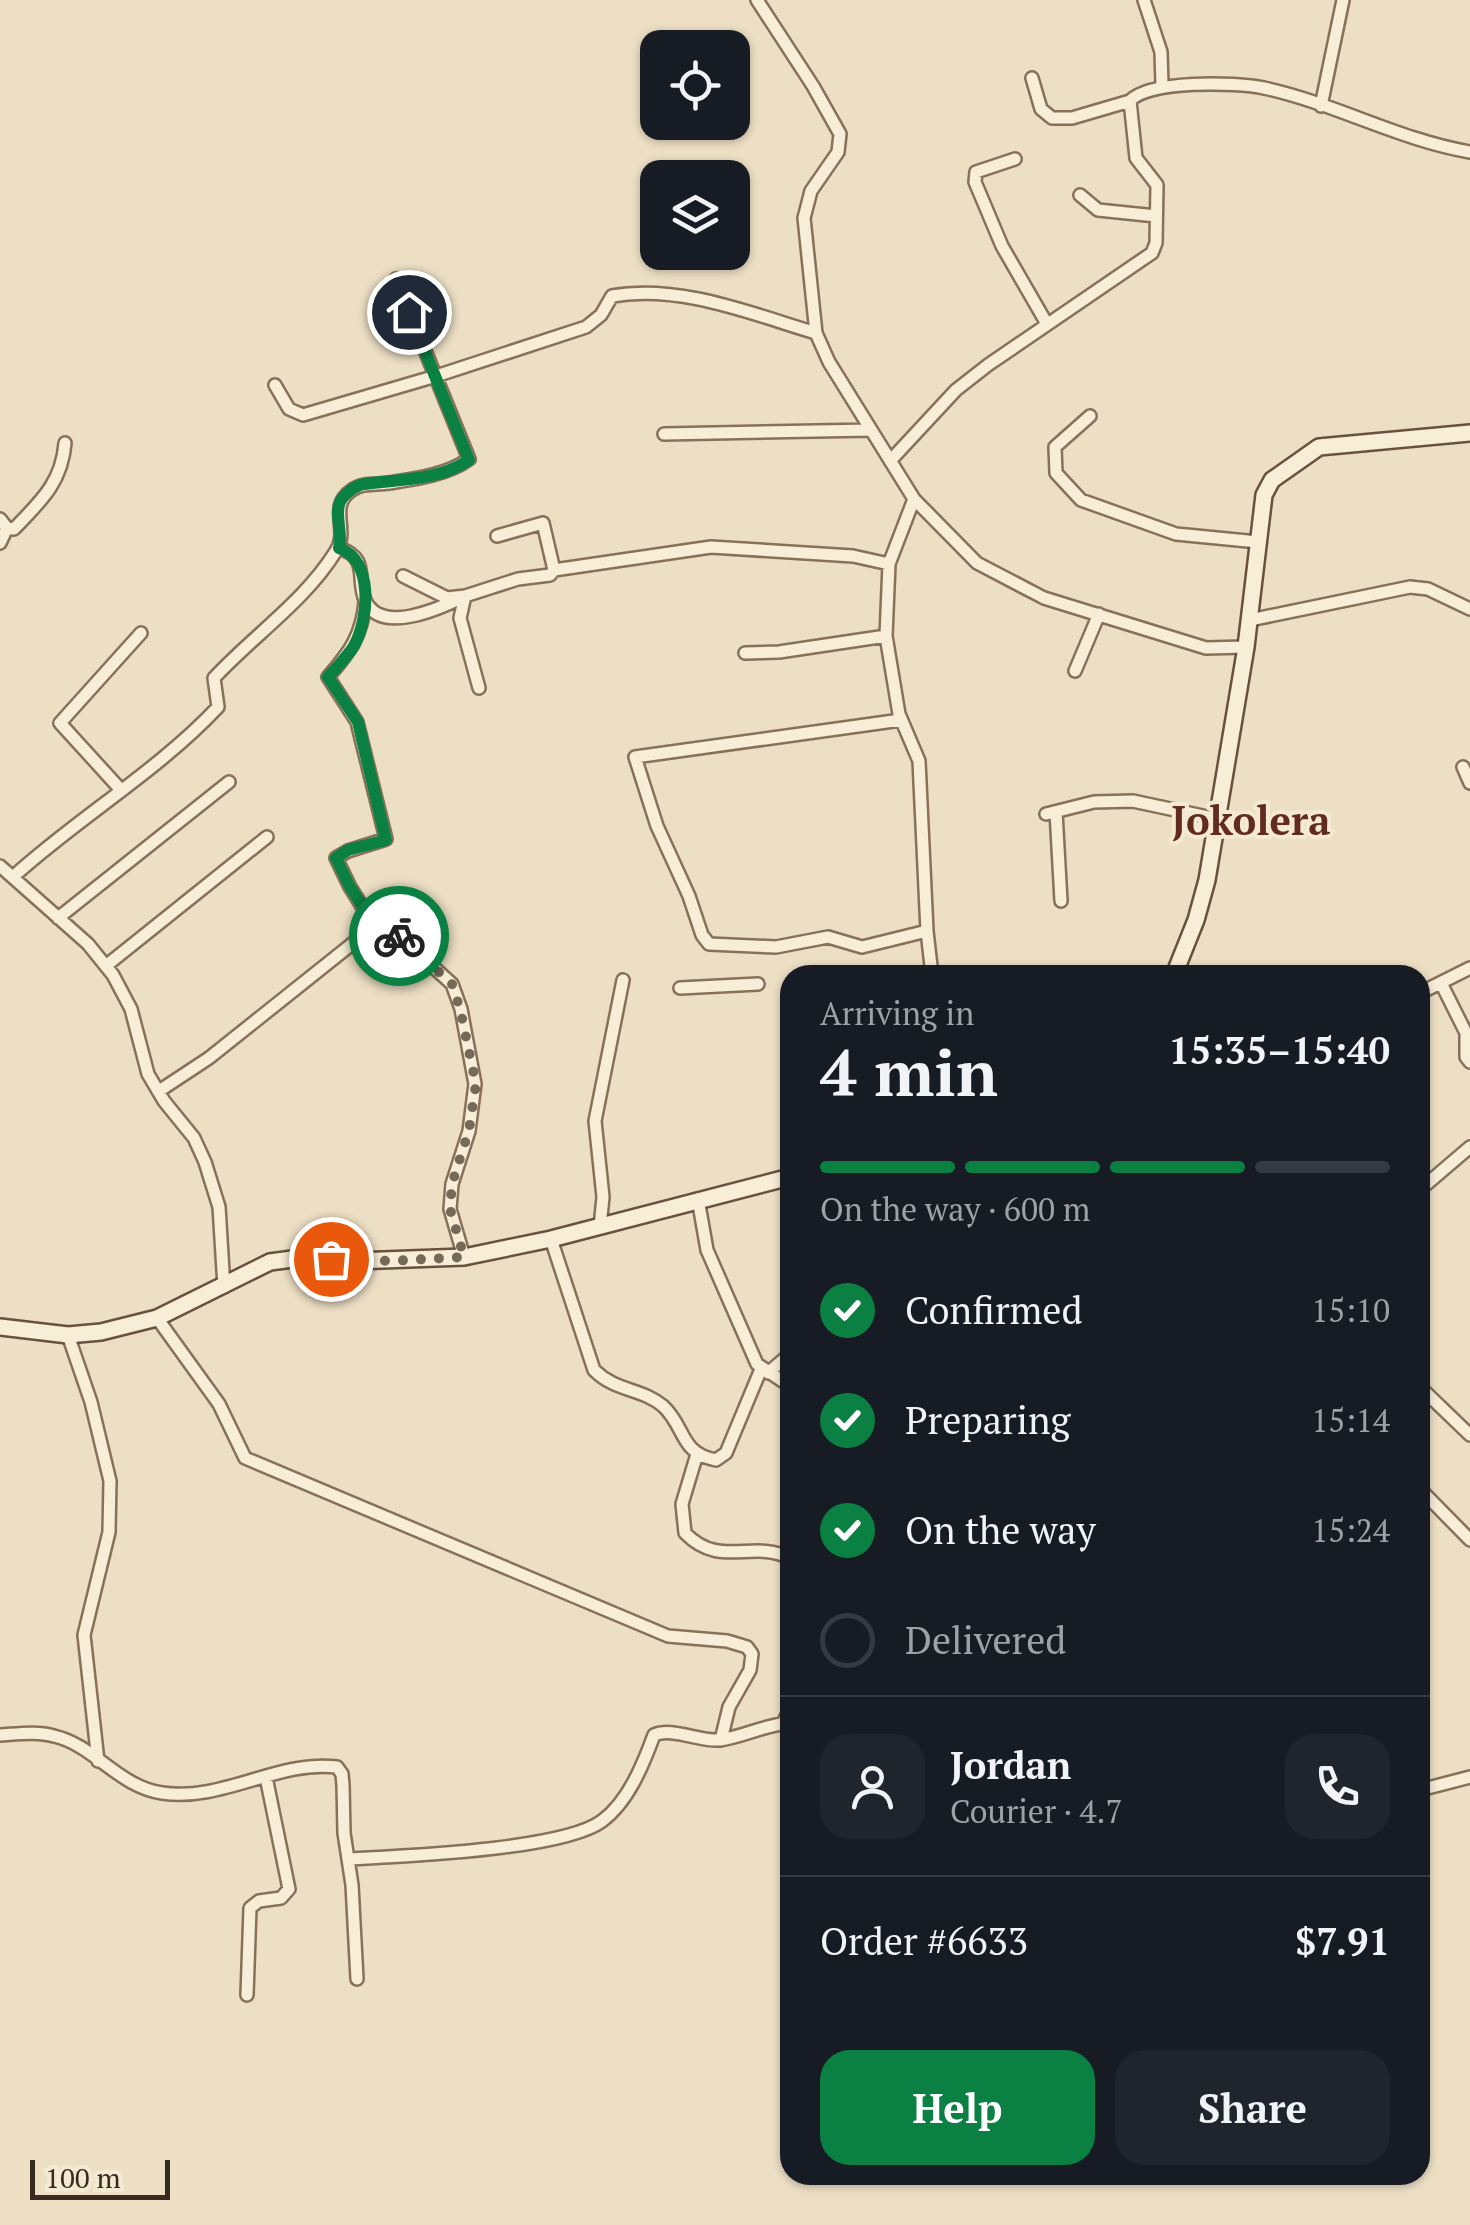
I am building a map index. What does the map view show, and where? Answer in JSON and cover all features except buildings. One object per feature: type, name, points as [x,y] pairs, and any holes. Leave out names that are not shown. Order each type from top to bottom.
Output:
[{"type":"street","points":[[757,0],[814,86],[840,134],[838,152],[811,191],[804,218],[816,333],[828,362],[914,499],[977,563],[1044,598],[1206,648],[1246,647]]},
{"type":"street","points":[[1144,0],[1160,52],[1162,85]]},
{"type":"street","points":[[1321,106],[1344,0]]},
{"type":"street","points":[[1032,78],[1041,108],[1052,118],[1072,118],[1130,101],[1140,92],[1162,85],[1260,87],[1414,138],[1470,152]]},
{"type":"street","points":[[890,461],[956,390],[1152,253],[1156,243],[1156,182],[1136,158],[1130,101]]},
{"type":"street","points":[[1015,159],[982,168],[976,172],[975,182],[1002,246],[1046,324]]},
{"type":"street","points":[[1080,195],[1098,210],[1156,216]]},
{"type":"street","points":[[14,876],[191,736],[218,707],[214,678],[318,578],[339,548],[341,499],[362,484],[402,481],[456,469],[469,460],[396,279]]},
{"type":"street","points":[[275,384],[289,410],[303,415],[586,327],[601,315],[612,296],[627,293],[704,301],[816,333]]},
{"type":"street","points":[[1090,416],[1055,448],[1056,473],[1080,500],[1176,534],[1258,542]]},
{"type":"street","points":[[664,434],[871,430]]},
{"type":"street","points":[[1178,965],[1200,906],[1217,819],[1250,620],[1264,495],[1272,480],[1308,452],[1330,445],[1470,433]]},
{"type":"street","points":[[0,543],[4,524],[16,527],[58,478],[64,464],[65,443]]},
{"type":"street","points":[[914,499],[889,564],[886,636],[902,720],[919,761],[931,965]]},
{"type":"street","points":[[498,536],[542,523],[554,570]]},
{"type":"street","points":[[365,602],[381,617],[394,620],[518,579],[550,575],[554,570],[712,547],[853,556],[889,564]]},
{"type":"street","points":[[339,548],[351,552],[359,564],[365,602],[363,626],[352,650],[328,677],[358,722],[386,840],[348,850],[336,858],[378,930]]},
{"type":"street","points":[[403,576],[447,598],[465,596]]},
{"type":"street","points":[[1250,620],[1410,587],[1428,589],[1470,609]]},
{"type":"street","points":[[465,596],[460,618],[479,688]]},
{"type":"street","points":[[1075,671],[1099,614]]},
{"type":"street","points":[[121,790],[60,723],[140,633]]},
{"type":"street","points":[[745,652],[780,652],[886,636]]},
{"type":"street","points":[[902,720],[635,757],[657,826],[708,944],[776,947],[828,938],[862,947],[926,931]]},
{"type":"street","points":[[686,747],[751,750],[779,743]]},
{"type":"street","points":[[1463,768],[1470,783]]},
{"type":"street","points":[[58,918],[230,782]]},
{"type":"street","points":[[1060,901],[1051,813],[1094,802],[1132,801],[1217,819]]},
{"type":"street","points":[[107,965],[267,837]]},
{"type":"street","points":[[0,866],[107,965],[131,1009],[148,1074],[194,1138],[212,1180],[219,1207],[224,1287]]},
{"type":"street","points":[[159,1092],[368,932],[387,930],[406,941],[457,992],[476,1084],[469,1130],[452,1184],[450,1209],[464,1257]]},
{"type":"street","points":[[1430,988],[1470,968]]},
{"type":"street","points":[[600,1226],[602,1197],[595,1121],[623,980]]},
{"type":"street","points":[[1441,983],[1466,1032],[1466,1058],[1470,1062]]},
{"type":"street","points":[[680,988],[758,984]]},
{"type":"street","points":[[1430,1181],[1470,1147]]},
{"type":"street","points":[[0,1327],[68,1335],[101,1332],[157,1318],[283,1259],[391,1261],[464,1257],[551,1239],[780,1178]]},
{"type":"street","points":[[698,1199],[707,1250],[765,1371],[780,1380]]},
{"type":"street","points":[[551,1239],[594,1370],[608,1384],[643,1394],[667,1409],[697,1454],[716,1460],[726,1453],[765,1371],[780,1361]]},
{"type":"street","points":[[157,1318],[219,1404],[245,1458],[668,1636],[747,1646],[752,1654],[751,1665],[729,1707],[721,1740]]},
{"type":"street","points":[[68,1335],[91,1402],[110,1480],[109,1532],[84,1635],[98,1761]]},
{"type":"street","points":[[1430,1397],[1470,1435]]},
{"type":"street","points":[[697,1454],[682,1504],[685,1533],[710,1551],[727,1554],[772,1549],[780,1553]]},
{"type":"street","points":[[1430,1499],[1470,1540]]},
{"type":"street","points":[[349,1858],[526,1843],[580,1832],[604,1820],[620,1803],[654,1735],[662,1732],[721,1740],[780,1725]]},
{"type":"street","points":[[0,1735],[53,1735],[131,1783],[164,1793],[222,1790],[327,1766],[340,1770],[358,1979]]},
{"type":"street","points":[[1430,1787],[1470,1777]]},
{"type":"street","points":[[248,1996],[250,1908],[260,1900],[281,1898],[288,1888],[266,1778]]},
{"type":"way so far","points":[[331,1259],[464,1257],[450,1209],[452,1184],[469,1130],[476,1084],[457,992],[399,936]]},
{"type":"district","name":"Jokolera","points":[[1251,821]]},
{"type":"route","points":[[399,936],[378,930],[336,858],[348,850],[386,840],[358,722],[328,677],[352,650],[363,626],[365,602],[359,564],[351,552],[339,548],[341,499],[362,484],[402,481],[456,469],[469,460],[409,312]]}]
